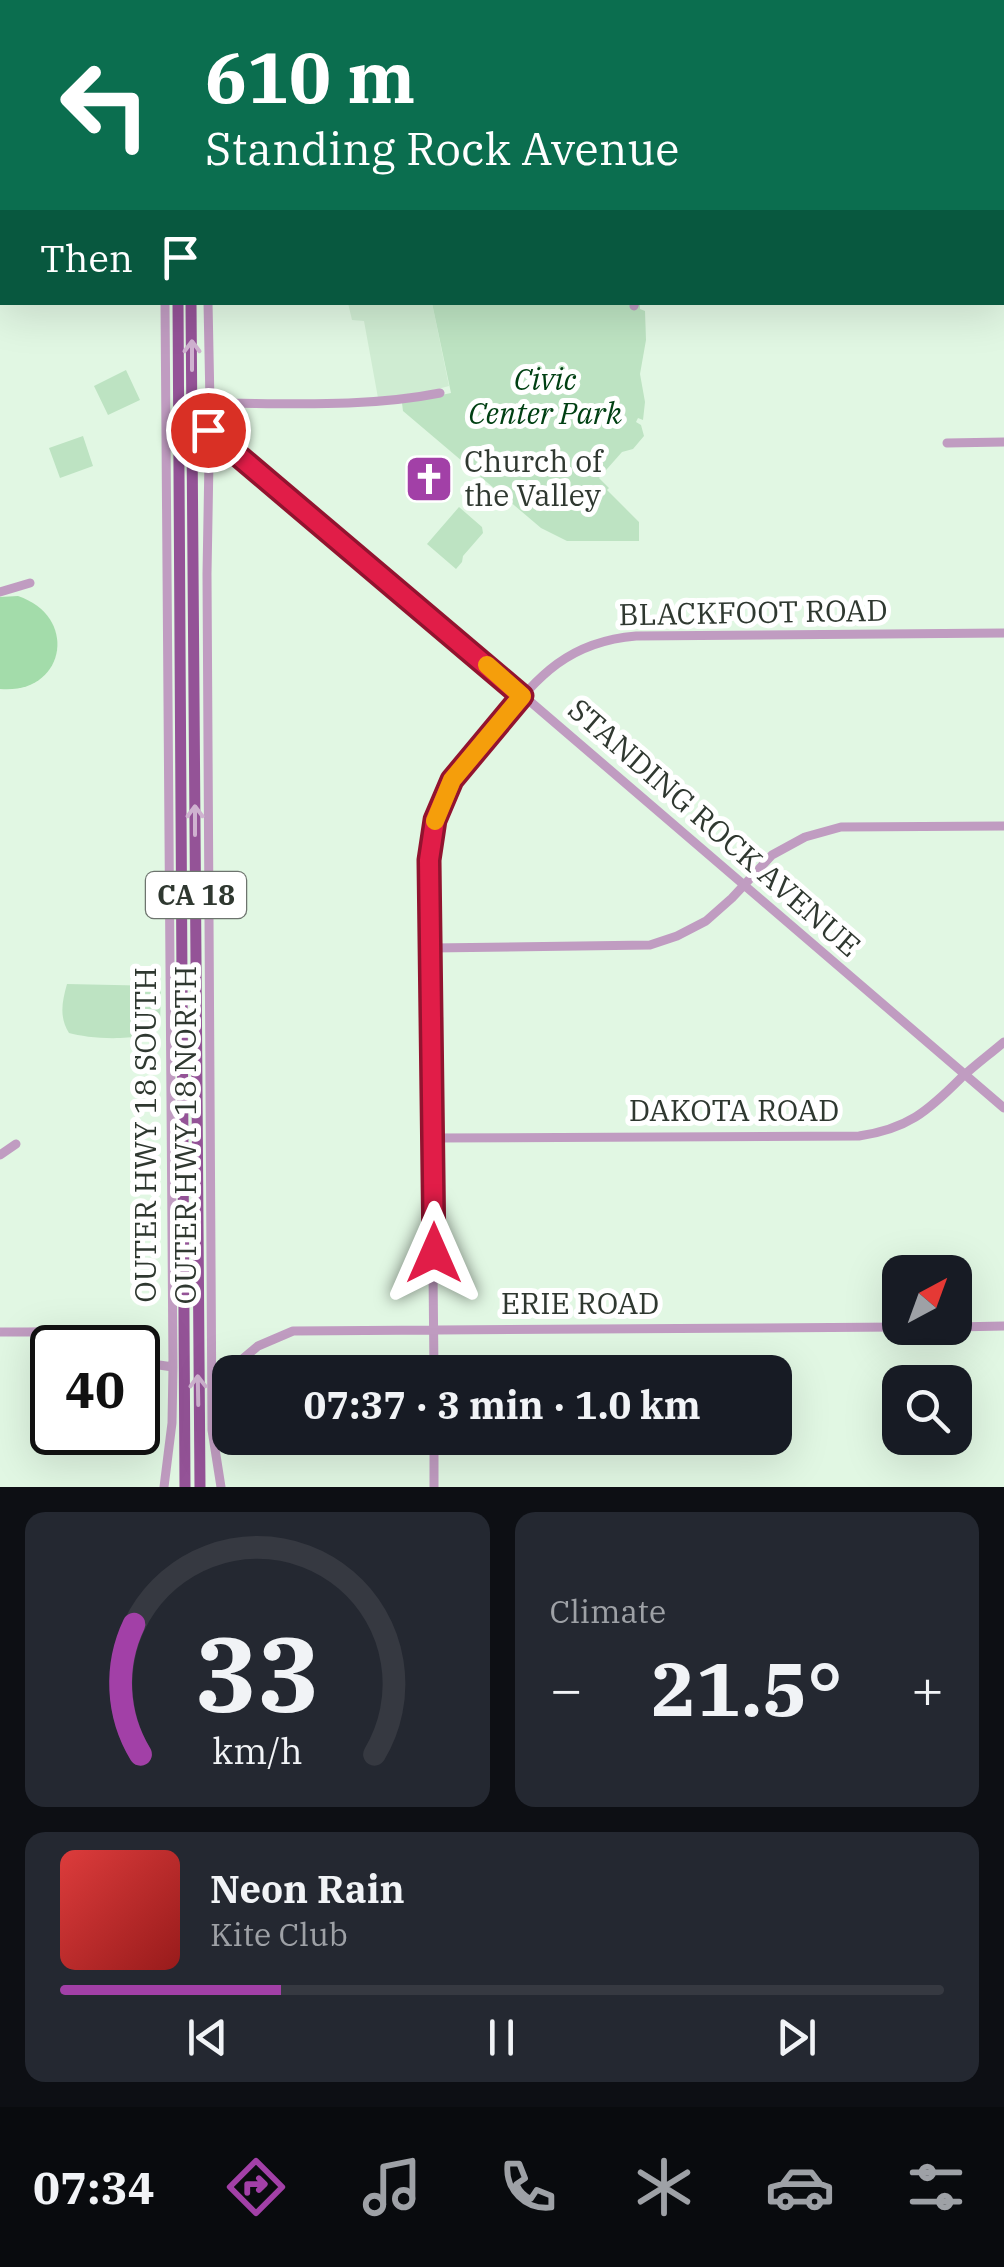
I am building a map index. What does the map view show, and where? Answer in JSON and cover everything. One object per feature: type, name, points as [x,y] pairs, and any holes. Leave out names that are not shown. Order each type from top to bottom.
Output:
[{"type":"main road","name":"CA 18","points":[[178,305],[185,1487]]},
{"type":"main road","name":"CA 18","points":[[192,305],[200,1487]]},
{"type":"street","name":"OUTER HWY 18 SOUTH","points":[[164,1487],[172,1423],[173,1367],[165,305]]},
{"type":"street","name":"OUTER HWY 18 NORTH","points":[[208,305],[212,1375]]},
{"type":"street","points":[[210,403],[337,403],[408,399],[440,392]]},
{"type":"street","name":"STANDING ROCK AVENUE","points":[[208,430],[1004,1108]]},
{"type":"street","points":[[947,442],[1004,442]]},
{"type":"street","points":[[0,592],[30,582]]},
{"type":"street","name":"BLACKFOOT ROAD","points":[[434,1355],[429,860],[435,820],[452,780],[540,676],[581,648],[617,638],[1004,634]]},
{"type":"street","points":[[432,948],[650,945],[706,920],[772,855],[805,837],[841,828],[1004,826]]},
{"type":"street","name":"DAKOTA ROAD","points":[[433,1138],[859,1136],[914,1120],[1004,1042]]},
{"type":"street","points":[[0,1155],[16,1144]]},
{"type":"street","points":[[972,1326],[1004,1326]]},
{"type":"street","name":"ERIE ROAD","points":[[247,1355],[258,1346],[292,1332],[882,1327]]},
{"type":"street","points":[[0,1332],[30,1332]]},
{"type":"street","points":[[160,1365],[173,1367]]},
{"type":"street","name":"OUTER HWY 18 NORTH","points":[[216,1455],[222,1487]]},
{"type":"street","points":[[434,1455],[434,1487]]},
{"type":"shaded area","points":[[348,305],[432,305],[449,386],[378,398],[364,321],[352,320]]},
{"type":"shaded area","points":[[18,596],[38,606],[50,620],[57,636],[57,653],[51,668],[39,680],[22,688],[0,689],[0,597]]},
{"type":"green space","name":"Civic Center Park","points":[[432,305],[640,305],[645,311],[646,340],[640,374],[645,402],[643,420],[638,418],[636,422],[644,436],[633,449],[622,452],[599,478],[639,522],[639,541],[567,541],[541,528],[403,411],[402,403],[451,393]]},
{"type":"green space","points":[[126,370],[140,400],[108,415],[94,386]]},
{"type":"green space","points":[[83,436],[93,466],[60,478],[49,448]]},
{"type":"green space","points":[[459,507],[482,527],[483,533],[456,569],[427,544]]},
{"type":"green space","points":[[67,984],[161,986],[160,1026],[130,1037],[69,1033],[62,1009]]},
{"type":"slow traffic","points":[[435,821],[452,780],[522,696],[487,665]]},
{"type":"place","name":"Church of the Valley","points":[[429,479]]},
{"type":"route","points":[[208,430],[522,696],[452,780],[435,820],[429,860],[434,1253]]}]
